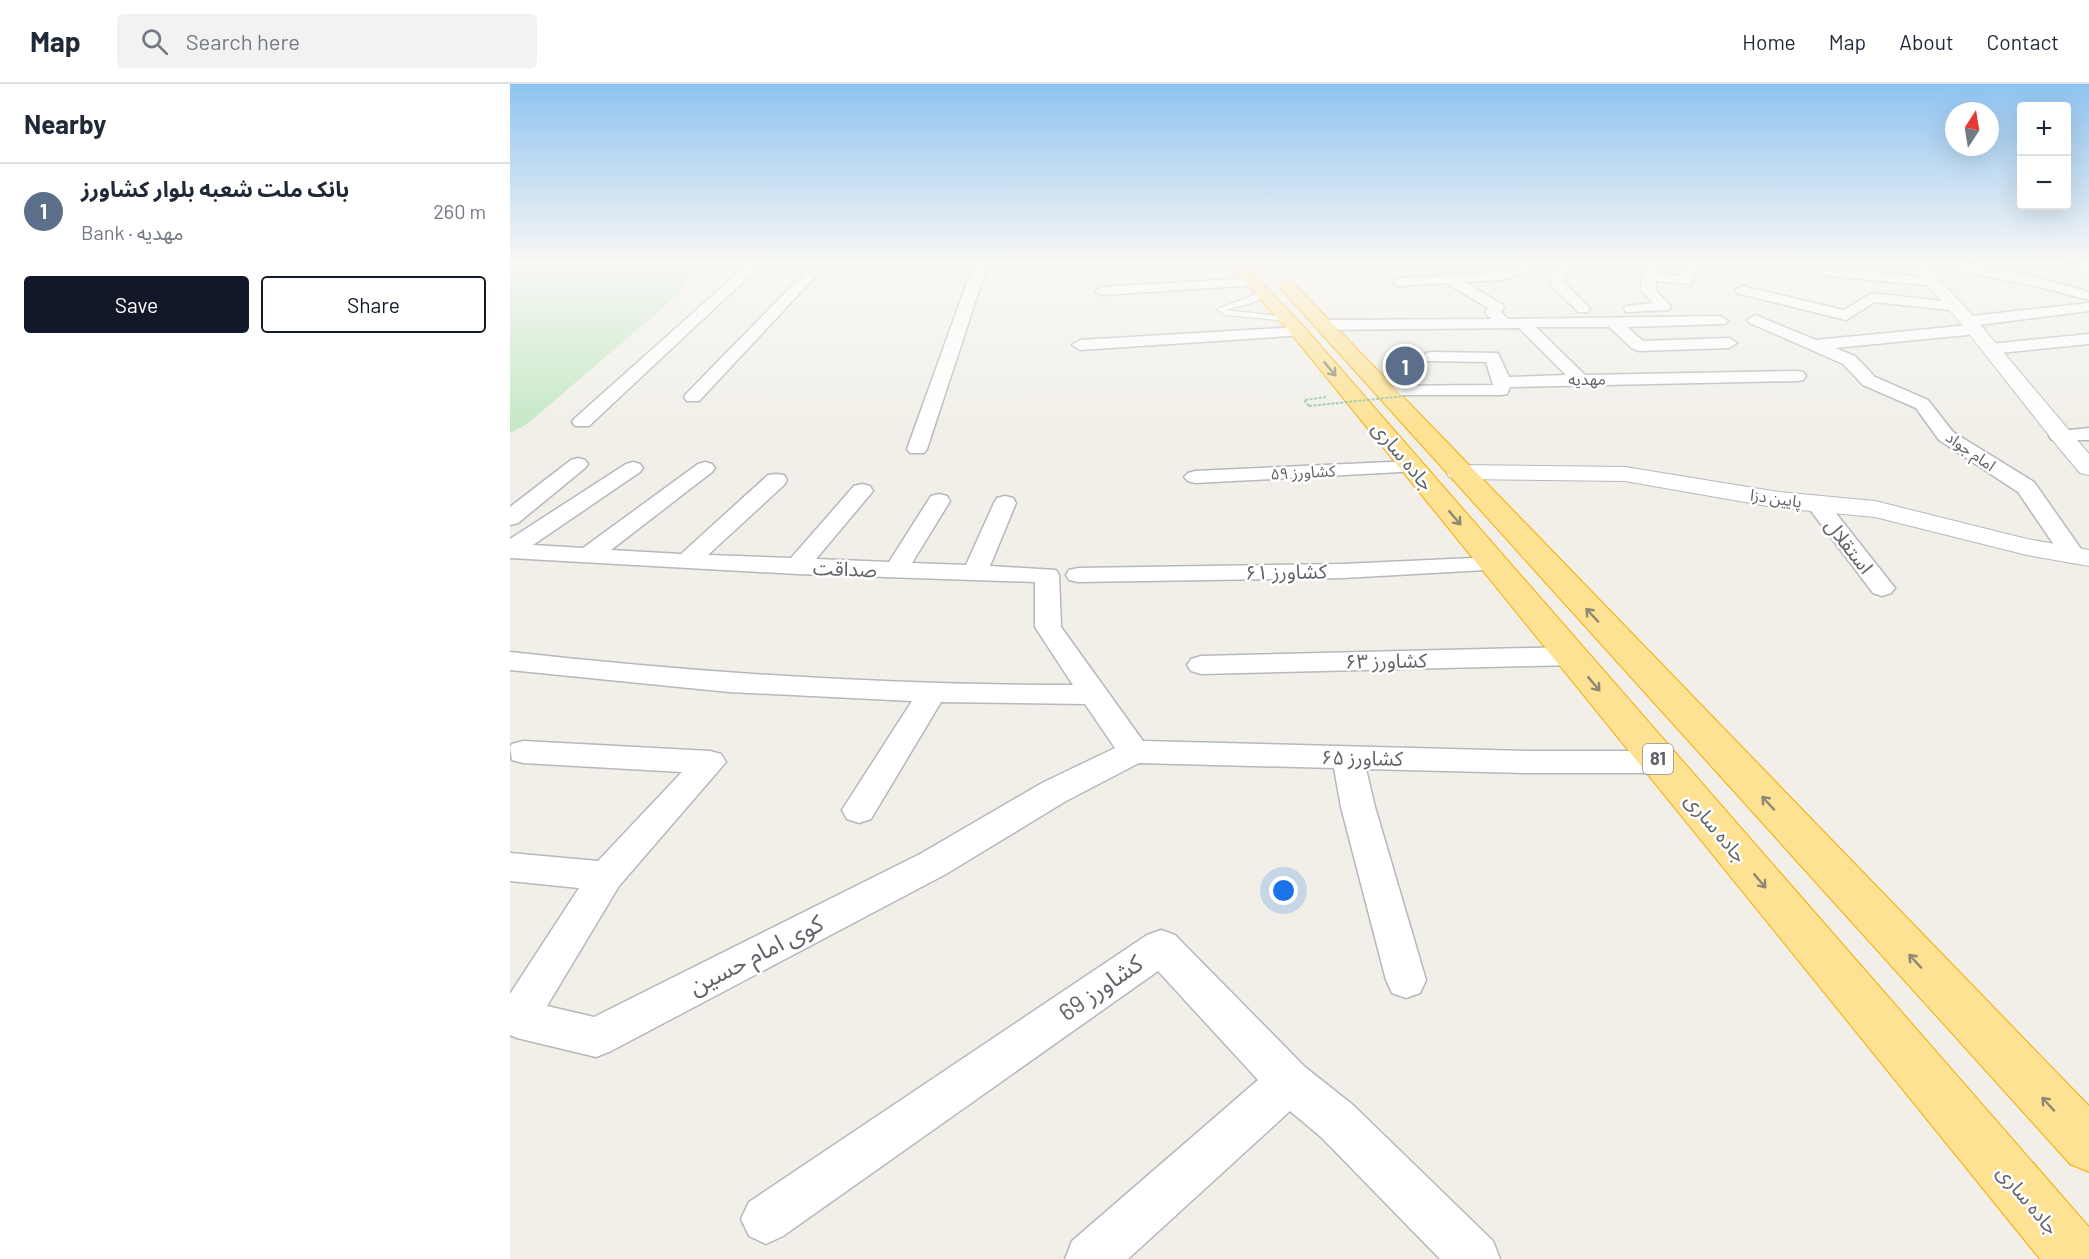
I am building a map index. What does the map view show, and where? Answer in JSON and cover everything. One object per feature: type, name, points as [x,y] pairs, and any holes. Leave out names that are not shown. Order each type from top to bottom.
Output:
[{"type":"highway","name":"جاده ساری","points":[[1292,318],[1412,467],[2078,1259]]},
{"type":"highway","name":"جاده ساری","points":[[1301,318],[1395,393],[1458,471],[2089,1145]]},
{"type":"street","points":[[582,422],[696,318]]},
{"type":"street","points":[[693,397],[769,318]]},
{"type":"street","points":[[917,449],[962,318]]},
{"type":"street","points":[[1080,345],[1190,318]]},
{"type":"street","points":[[1452,318],[1505,324],[1720,321]]},
{"type":"street","points":[[1498,318],[1505,324]]},
{"type":"street","points":[[1813,345],[1908,318]]},
{"type":"street","points":[[1967,318],[2060,436],[2089,468]]},
{"type":"street","name":"امام جواد","points":[[1755,320],[1849,360],[1869,381],[1922,404],[1946,436],[2025,488],[2082,557]]},
{"type":"street","points":[[1524,324],[1579,379]]},
{"type":"street","points":[[1614,324],[1639,346],[1729,343]]},
{"type":"street","points":[[1990,349],[2089,339]]},
{"type":"street","points":[[1432,357],[1492,357],[1502,382]]},
{"type":"street","name":"مهدیه","points":[[1395,393],[1501,390],[1502,382],[1797,376]]},
{"type":"street","points":[[2060,436],[2089,435]]},
{"type":"street","points":[[510,518],[578,464]]},
{"type":"street","name":"کشاورز ۵۹","points":[[1195,477],[1412,467]]},
{"type":"street","points":[[510,551],[633,468]]},
{"type":"street","points":[[587,556],[705,468]]},
{"type":"street","name":"پایین دزا","points":[[1458,471],[1625,474],[1779,500],[1875,509],[2027,547],[2082,557]]},
{"type":"street","points":[[687,562],[776,480]]},
{"type":"street","points":[[797,567],[862,491]]},
{"type":"street","points":[[895,571],[939,501]]},
{"type":"street","points":[[975,573],[1005,503]]},
{"type":"street","name":"استقلال","points":[[1816,503],[1882,588]]},
{"type":"street","name":"صداقت","points":[[510,551],[797,567],[1047,575],[1048,627],[1095,694]]},
{"type":"street","name":"کشاورز ۶۱","points":[[1078,575],[1310,572],[1494,564]]},
{"type":"street","name":"کشاورز ۶۳","points":[[1201,665],[1571,656]]},
{"type":"street","points":[[510,661],[631,676],[933,693],[1095,694],[1134,752]]},
{"type":"street","points":[[858,810],[933,693]]},
{"type":"street","points":[[510,867],[606,876],[710,762],[523,752]]},
{"type":"street","name":"کشاورز ۶۵","points":[[1134,752],[1348,758],[1660,762]]},
{"type":"street","name":"کوی امام حسین","points":[[606,876],[517,1019],[596,1037],[933,864],[1054,792],[1134,752]]},
{"type":"street","points":[[1348,758],[1358,807],[1406,980]]},
{"type":"street","name":"کشاورز 69","points":[[766,1219],[1161,947],[1289,1082],[1337,1120],[1475,1259]]},
{"type":"street","points":[[1090,1259],[1289,1082]]},
{"type":"path","points":[[1304,400],[1309,406],[1395,393]]},
{"type":"green space","points":[[510,318],[651,318],[527,424],[510,433]]},
{"type":"place","name":"بانک ملت شعبه بلوار کشاورز","points":[[1405,366]]}]
